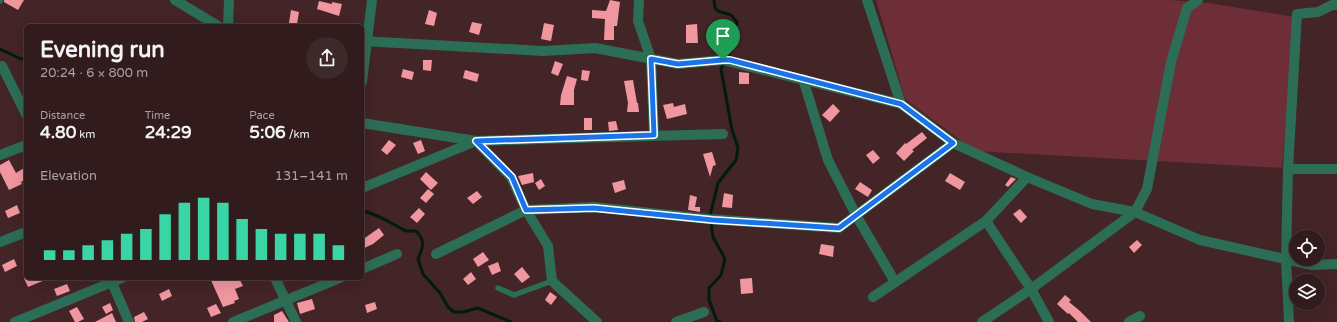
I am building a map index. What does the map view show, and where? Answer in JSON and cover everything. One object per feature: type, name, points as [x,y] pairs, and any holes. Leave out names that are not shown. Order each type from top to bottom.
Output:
[{"type":"street","points":[[175,0],[215,24]]},
{"type":"street","points":[[228,24],[229,0]]},
{"type":"street","points":[[372,0],[364,41],[543,51],[595,48],[678,64],[726,60],[901,104],[953,143],[1027,178],[1092,204],[1135,212],[1200,240],[1312,265],[1337,264]]},
{"type":"street","points":[[639,0],[638,21],[651,59],[654,135]]},
{"type":"street","points":[[867,0],[901,104]]},
{"type":"street","points":[[982,322],[1031,289],[1135,212],[1147,189],[1171,62],[1188,8],[1198,0]]},
{"type":"street","points":[[1289,322],[1286,259],[1288,169],[1297,14],[1318,12],[1334,3]]},
{"type":"street","points":[[0,67],[2,66],[24,110]]},
{"type":"street","points":[[803,79],[828,160],[856,215],[894,282]]},
{"type":"street","points":[[364,123],[476,141],[723,134]]},
{"type":"street","points":[[364,187],[476,141]]},
{"type":"street","points":[[476,141],[512,177],[526,210],[548,246],[552,281],[597,322]]},
{"type":"street","points":[[436,254],[526,210],[594,208],[710,220],[839,228],[953,143]]},
{"type":"street","points":[[0,155],[24,147]]},
{"type":"street","points":[[1288,169],[1337,169]]},
{"type":"street","points":[[873,297],[986,221],[1027,178]]},
{"type":"street","points":[[986,221],[1031,289],[1049,322]]},
{"type":"street","points":[[0,242],[24,233]]},
{"type":"street","points":[[364,268],[397,254]]},
{"type":"street","points":[[15,322],[111,280],[129,322]]},
{"type":"street","points":[[276,280],[296,322]]},
{"type":"street","points":[[233,322],[335,280]]},
{"type":"street","points":[[676,322],[704,312]]},
{"type":"street","points":[[1129,322],[1140,316]]},
{"type":"lane","points":[[498,288],[514,295],[552,281]]},
{"type":"shaded area","points":[[876,0],[1170,0],[1208,3],[1295,17],[1282,168],[975,151],[905,99]]},
{"type":"building","points":[[4,0],[24,0],[18,10],[4,2]]},
{"type":"building","points":[[610,0],[620,2],[617,26],[614,26],[614,40],[604,40],[605,19],[592,18],[592,10],[606,11]]},
{"type":"building","points":[[319,1],[332,4],[332,2],[342,4],[339,16],[317,9]]},
{"type":"building","points":[[291,10],[299,12],[297,24],[289,23]]},
{"type":"building","points":[[429,10],[437,13],[434,26],[425,24]]},
{"type":"building","points":[[472,22],[482,24],[479,35],[469,32]]},
{"type":"building","points":[[544,23],[554,25],[551,41],[541,39]]},
{"type":"building","points":[[697,24],[698,43],[686,43],[686,25]]},
{"type":"building","points":[[726,32],[727,40],[714,42],[712,35]]},
{"type":"building","points":[[423,60],[432,60],[431,71],[423,70]]},
{"type":"building","points":[[555,61],[563,64],[558,76],[551,73]]},
{"type":"building","points":[[403,69],[414,72],[412,80],[401,77]]},
{"type":"building","points":[[465,70],[479,74],[477,82],[463,78]]},
{"type":"building","points":[[582,70],[590,71],[588,81],[581,80]]},
{"type":"building","points":[[739,72],[749,73],[749,84],[739,84]]},
{"type":"building","points":[[567,76],[577,79],[574,90],[574,105],[560,105],[561,95]]},
{"type":"building","points":[[633,80],[639,112],[627,112],[628,103],[624,81]]},
{"type":"building","points":[[673,103],[674,107],[685,104],[687,114],[667,119],[663,105]]},
{"type":"building","points":[[833,104],[840,111],[830,122],[822,115]]},
{"type":"building","points":[[584,118],[592,118],[592,130],[584,130]]},
{"type":"building","points":[[616,121],[618,130],[609,131],[608,122]]},
{"type":"building","points":[[922,132],[927,138],[912,150],[914,151],[904,161],[896,153],[905,143],[906,144]]},
{"type":"building","points":[[389,140],[396,145],[387,155],[381,150]]},
{"type":"building","points":[[421,140],[425,151],[418,154],[413,143]]},
{"type":"building","points":[[873,150],[880,158],[873,164],[866,155]]},
{"type":"building","points":[[712,152],[716,165],[713,166],[710,177],[703,154]]},
{"type":"building","points":[[9,160],[16,173],[24,168],[24,180],[21,182],[22,184],[9,190],[0,172],[0,165]]},
{"type":"building","points":[[426,172],[438,183],[431,190],[420,179]]},
{"type":"building","points":[[533,173],[534,182],[522,185],[518,176]]},
{"type":"building","points":[[950,173],[965,182],[960,190],[945,181]]},
{"type":"building","points":[[1011,177],[1016,179],[1008,187],[1005,185]]},
{"type":"building","points":[[541,179],[545,186],[539,190],[535,183]]},
{"type":"building","points":[[624,180],[626,189],[615,193],[612,183]]},
{"type":"building","points":[[860,182],[872,190],[868,197],[855,189]]},
{"type":"building","points":[[428,189],[434,194],[426,203],[420,198]]},
{"type":"building","points":[[477,191],[482,197],[473,204],[467,198]]},
{"type":"building","points":[[724,193],[733,195],[732,208],[722,207]]},
{"type":"building","points":[[690,195],[697,197],[695,207],[700,207],[700,212],[688,210]]},
{"type":"building","points":[[17,205],[20,213],[8,218],[5,211]]},
{"type":"building","points":[[419,208],[425,214],[417,223],[410,217]]},
{"type":"building","points":[[1020,209],[1027,217],[1021,223],[1013,214]]},
{"type":"building","points":[[379,228],[384,235],[373,244],[364,248],[364,239]]},
{"type":"building","points":[[1137,240],[1142,245],[1134,253],[1129,247]]},
{"type":"building","points":[[821,244],[834,246],[833,257],[819,254]]},
{"type":"building","points":[[483,252],[489,260],[478,267],[473,259]]},
{"type":"building","points":[[14,259],[17,266],[5,272],[2,265]]},
{"type":"building","points":[[498,262],[501,271],[492,275],[488,266]]},
{"type":"building","points":[[522,267],[530,277],[522,283],[514,274]]},
{"type":"building","points":[[471,272],[476,279],[468,285],[463,279]]},
{"type":"building","points":[[752,278],[753,293],[741,294],[740,279]]},
{"type":"building","points":[[25,280],[45,280],[28,287]]},
{"type":"building","points":[[211,280],[240,280],[243,286],[235,289],[239,299],[234,301],[235,303],[223,307]]},
{"type":"building","points":[[67,284],[70,291],[57,296],[54,289]]},
{"type":"building","points":[[169,289],[172,296],[162,301],[159,294]]},
{"type":"building","points":[[550,292],[557,297],[551,305],[545,300]]},
{"type":"building","points":[[1065,295],[1071,300],[1069,302],[1091,322],[1078,322],[1057,304]]},
{"type":"building","points":[[312,299],[315,309],[300,314],[297,303]]},
{"type":"building","points":[[375,302],[377,309],[367,313],[365,305]]},
{"type":"building","points":[[110,303],[113,310],[106,314],[102,307]]},
{"type":"building","points":[[216,304],[221,313],[211,317],[207,308]]},
{"type":"building","points":[[77,307],[84,319],[75,322],[69,311]]},
{"type":"building","points":[[282,311],[289,322],[274,322],[274,315]]},
{"type":"building","points":[[144,312],[148,319],[142,322],[135,322],[134,317]]},
{"type":"building","points":[[112,313],[116,322],[95,322]]},
{"type":"waterway","points":[[714,0],[715,8],[718,11],[731,15],[737,22],[731,50],[721,69],[732,130],[738,148],[736,160],[718,183],[710,216],[713,237],[725,259],[721,275],[709,288],[709,300],[717,321],[720,322]]},
{"type":"waterway","points":[[0,49],[21,59],[24,58]]},
{"type":"waterway","points":[[364,211],[380,217],[406,231],[416,231],[423,244],[418,259],[423,274],[440,293],[448,307],[454,312],[463,312],[478,308],[511,322]]},
{"type":"route","points":[[651,59],[678,64],[723,60],[730,60],[901,104],[953,143],[839,228],[713,220],[594,208],[526,210],[512,177],[476,141],[654,135],[651,59]]}]
